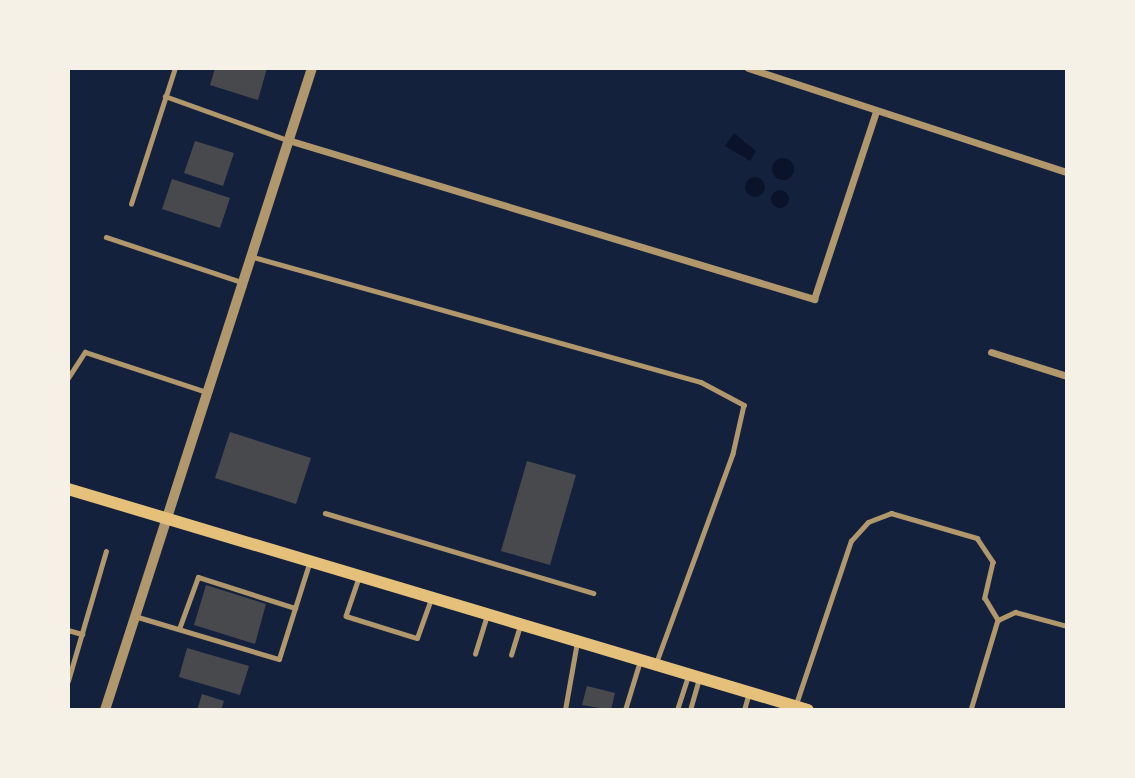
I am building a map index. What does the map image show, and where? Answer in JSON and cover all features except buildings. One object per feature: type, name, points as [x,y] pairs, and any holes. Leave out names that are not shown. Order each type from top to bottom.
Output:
[{"type":"main road","points":[[68,489],[808,710]]},
{"type":"street","points":[[105,710],[170,519],[312,68]]},
{"type":"street","points":[[748,68],[1067,172]]},
{"type":"street","points":[[288,141],[814,299],[876,111]]},
{"type":"street","points":[[990,352],[1067,376]]},
{"type":"lane","points":[[131,204],[175,68]]},
{"type":"lane","points":[[165,96],[288,141]]},
{"type":"lane","points":[[106,237],[243,283]]},
{"type":"lane","points":[[252,256],[701,382],[744,405],[656,665]]},
{"type":"lane","points":[[68,378],[85,352],[208,392]]},
{"type":"lane","points":[[325,513],[593,593]]},
{"type":"lane","points":[[795,706],[851,541],[879,518],[891,513],[976,538],[992,562],[985,598],[998,620]]},
{"type":"lane","points":[[68,681],[106,551]]},
{"type":"lane","points":[[137,617],[279,659],[309,562]]},
{"type":"lane","points":[[179,629],[198,577],[295,608]]},
{"type":"lane","points":[[360,577],[346,616],[417,638],[431,598]]},
{"type":"lane","points":[[971,710],[998,620],[1015,611],[1067,626]]},
{"type":"lane","points":[[474,654],[487,615]]},
{"type":"lane","points":[[511,655],[520,624]]},
{"type":"lane","points":[[68,630],[82,634]]},
{"type":"lane","points":[[565,710],[578,641]]},
{"type":"lane","points":[[625,710],[640,660]]},
{"type":"lane","points":[[677,710],[694,676]]},
{"type":"lane","points":[[690,710],[694,676]]},
{"type":"lane","points":[[744,710],[750,692]]},
{"type":"water","points":[[734,133],[756,151],[750,161],[725,146]]},
{"type":"water","points":[[783,158],[791,161],[794,169],[791,177],[783,180],[775,177],[772,169],[775,161]]},
{"type":"water","points":[[755,177],[762,180],[765,187],[762,194],[755,197],[748,194],[745,187],[748,180]]},
{"type":"water","points":[[780,190],[786,193],[789,199],[786,205],[780,208],[774,205],[771,199],[774,193]]}]
